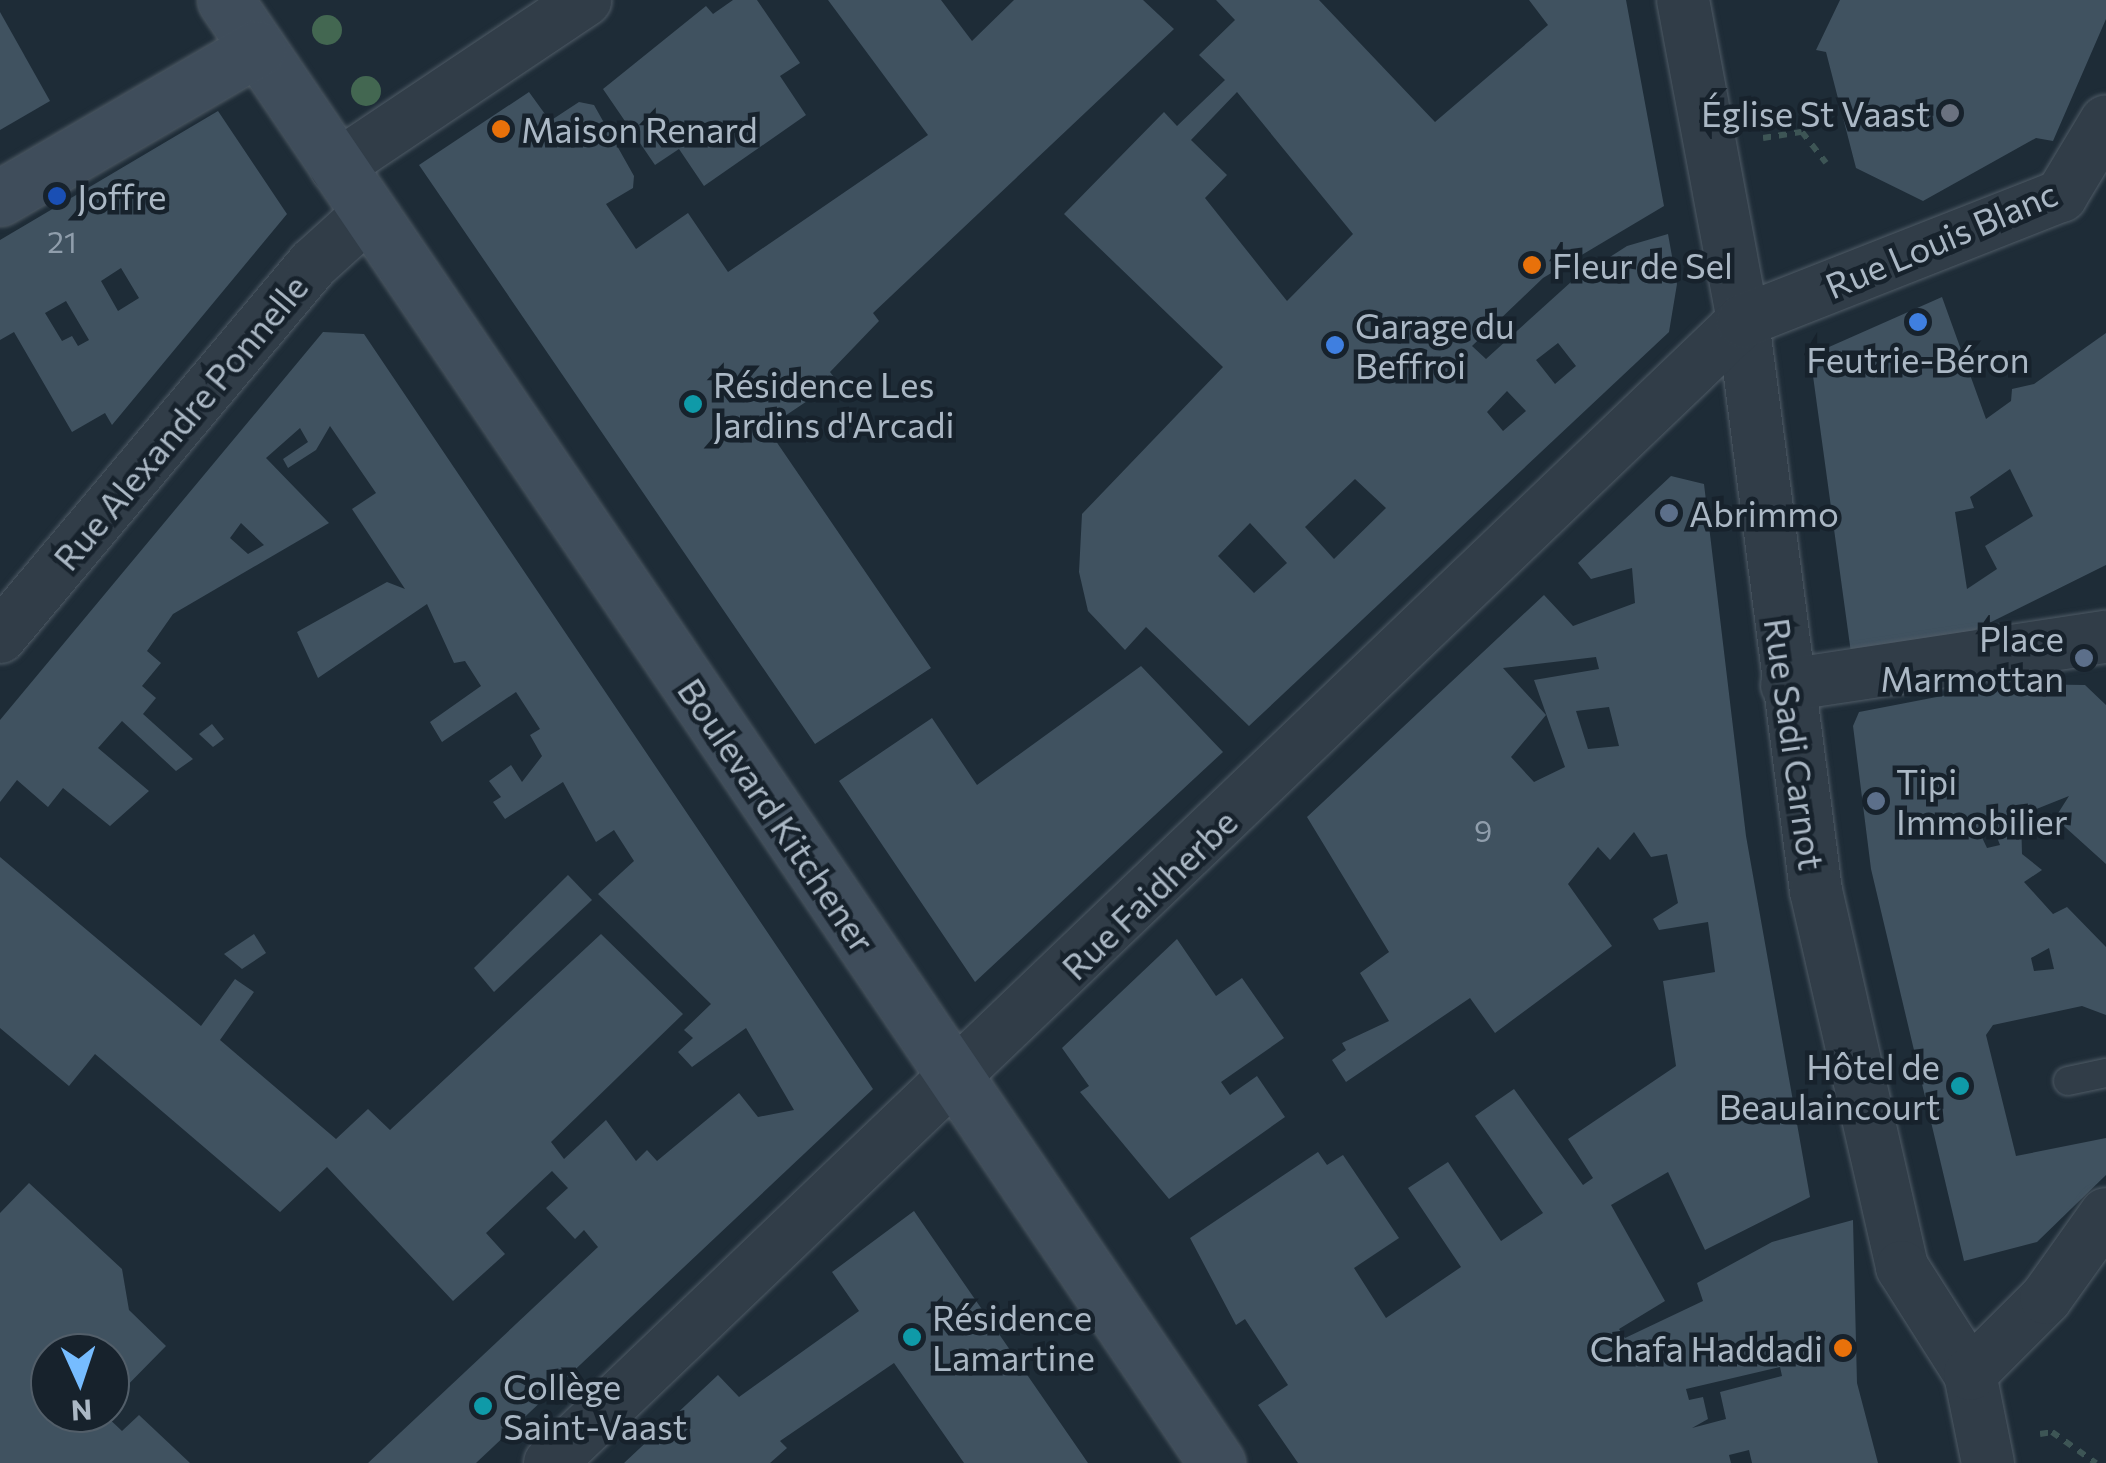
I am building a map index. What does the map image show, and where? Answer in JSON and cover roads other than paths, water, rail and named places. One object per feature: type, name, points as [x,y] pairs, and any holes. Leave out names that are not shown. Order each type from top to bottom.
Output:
[{"type":"main road","name":"Boulevard Kitchener","points":[[225,0],[367,215],[962,1075],[1217,1463]]},
{"type":"main road","points":[[0,198],[258,48]]},
{"type":"street","points":[[336,167],[585,0]]},
{"type":"street","name":"Rue Sadi Carnot","points":[[1683,0],[1743,320],[1816,891],[1867,1138],[1902,1267],[1970,1374],[1988,1463]]},
{"type":"street","name":"Rue Louis Blanc","points":[[1743,320],[2061,196],[2106,121]]},
{"type":"street","name":"Rue Alexandre Ponnelle","points":[[0,636],[312,264],[367,215]]},
{"type":"street","name":"Rue Faidherbe","points":[[550,1463],[962,1075],[1743,320]]},
{"type":"street","points":[[1787,685],[2106,637]]},
{"type":"street","points":[[1970,1374],[2046,1298],[2106,1214]]},
{"type":"lane","points":[[2068,1081],[2106,1072]]},
{"type":"place","name":"Église St Vaast","points":[[1950,113]]},
{"type":"place","name":"Maison Renard","points":[[501,129]]},
{"type":"place","name":"Joffre","points":[[57,196]]},
{"type":"place","name":"Fleur de Sel","points":[[1532,265]]},
{"type":"place","name":"Feutrie-Béron","points":[[1918,322]]},
{"type":"place","name":"Garage du Beffroi","points":[[1335,345]]},
{"type":"place","name":"Résidence Les Jardins d'Arcadi","points":[[693,404]]},
{"type":"place","name":"Abrimmo","points":[[1669,513]]},
{"type":"place","name":"Place Marmottan","points":[[2084,658]]},
{"type":"place","name":"Tipi Immobilier","points":[[1876,801]]},
{"type":"place","name":"Hôtel de Beaulaincourt","points":[[1960,1086]]},
{"type":"place","name":"Résidence Lamartine","points":[[912,1337]]},
{"type":"place","name":"Chafa Haddadi","points":[[1843,1348]]},
{"type":"place","name":"Collège Saint-Vaast","points":[[483,1406]]}]
